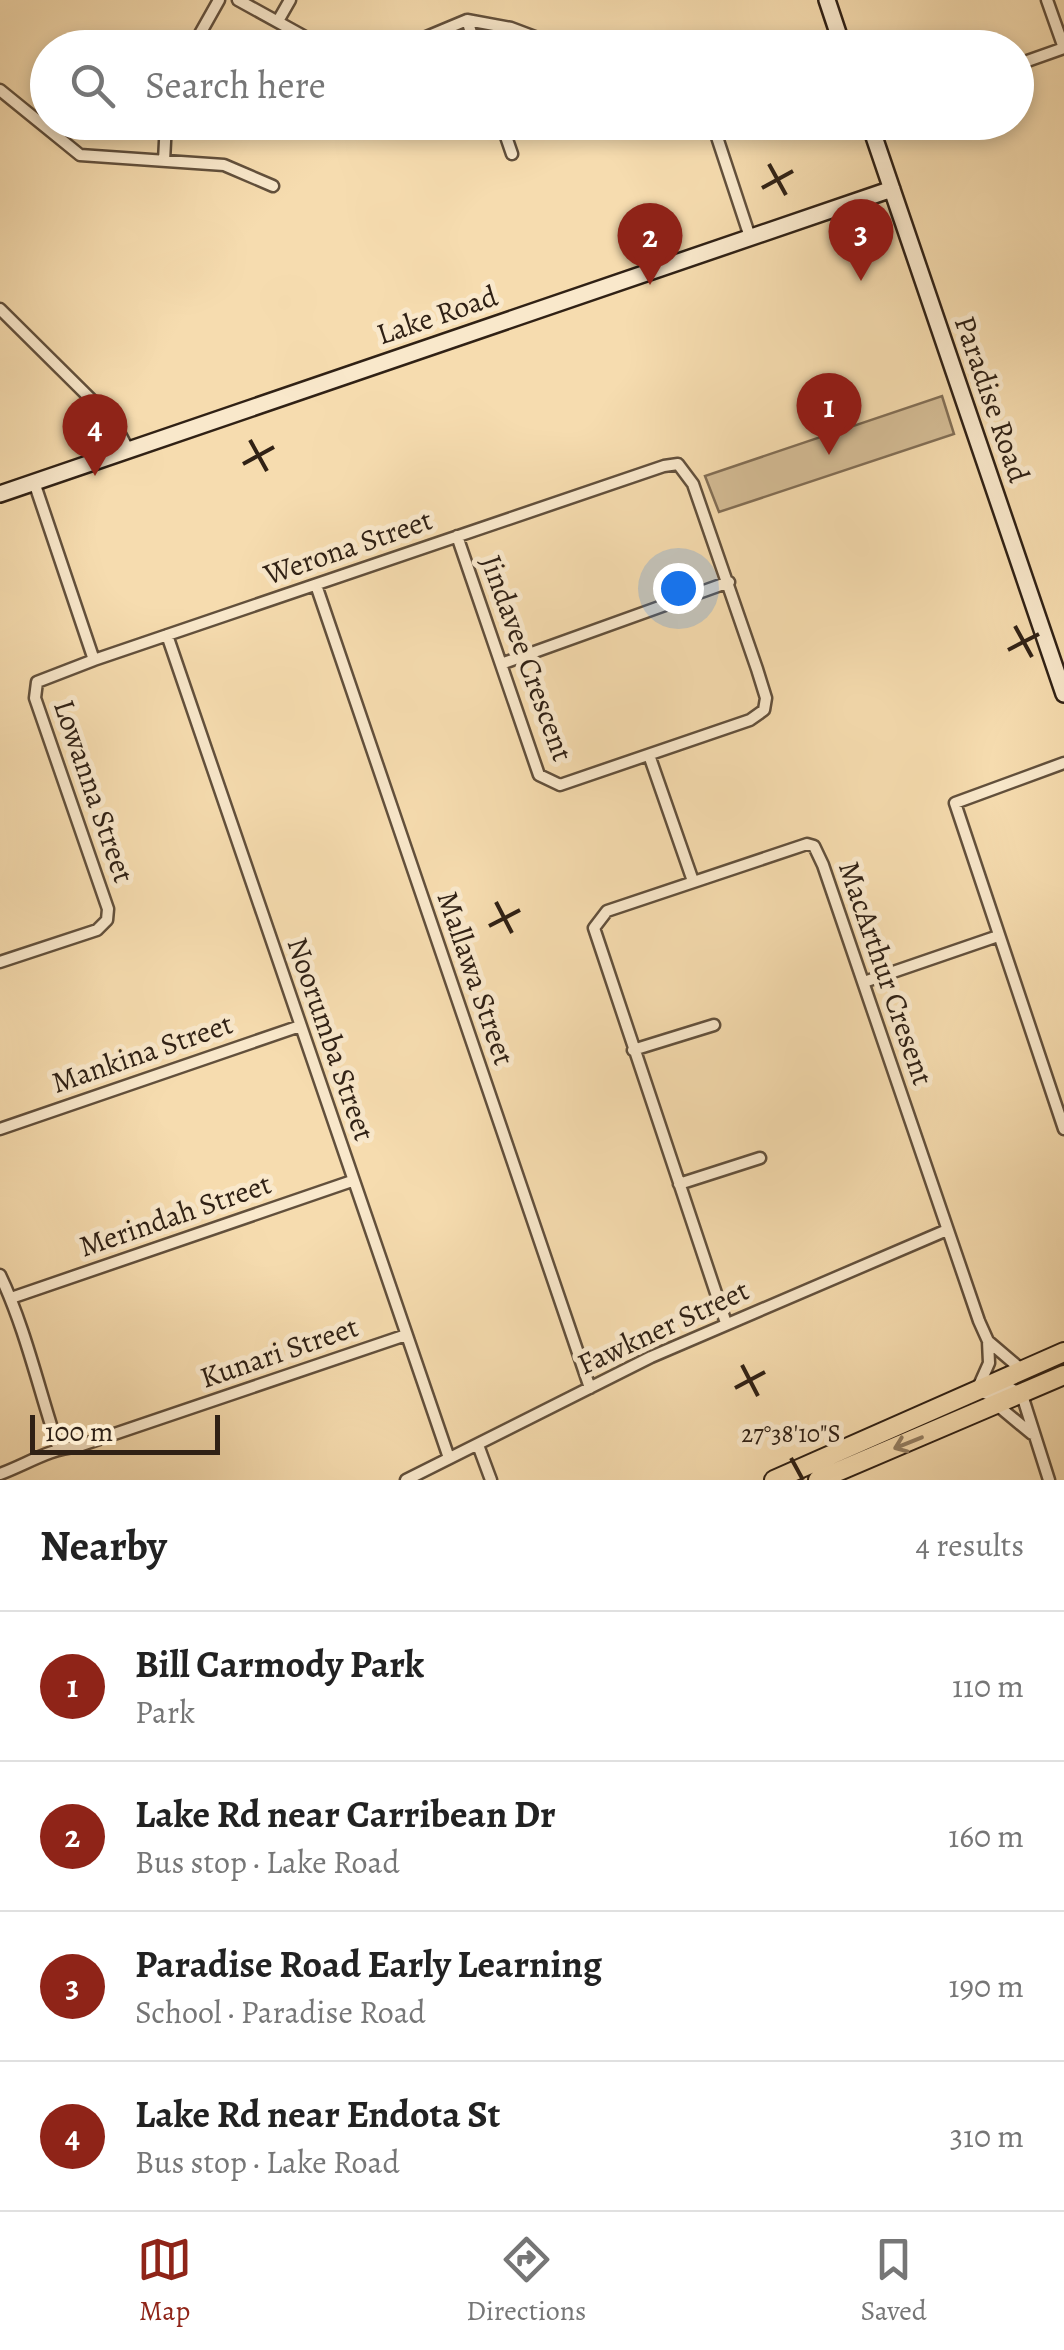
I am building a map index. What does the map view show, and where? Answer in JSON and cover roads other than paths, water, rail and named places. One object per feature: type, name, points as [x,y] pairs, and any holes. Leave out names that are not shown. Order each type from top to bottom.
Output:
[{"type":"main road","points":[[774,1480],[1064,1352]]},
{"type":"main road","points":[[818,1480],[1064,1375]]},
{"type":"street","points":[[202,30],[219,0]]},
{"type":"street","points":[[238,0],[293,30]]},
{"type":"street","points":[[278,21],[290,0]]},
{"type":"street","points":[[827,0],[837,30]]},
{"type":"street","points":[[1034,59],[1064,48],[1047,0]]},
{"type":"street","points":[[466,20],[470,30]]},
{"type":"street","points":[[442,30],[466,20],[516,30]]},
{"type":"street","points":[[0,90],[30,114]]},
{"type":"street","points":[[62,140],[80,155],[224,165],[272,186]]},
{"type":"street","points":[[164,160],[165,140]]},
{"type":"street","points":[[507,140],[512,154]]},
{"type":"street","points":[[718,140],[750,237]]},
{"type":"street","name":"Paradise Road","points":[[875,140],[1064,691]]},
{"type":"street","name":"Lake Road","points":[[0,494],[892,190]]},
{"type":"street","points":[[0,310],[113,421],[128,449]]},
{"type":"street","name":"Werona Street","points":[[36,682],[678,464]]},
{"type":"street","name":"Jindavee Crescent","points":[[457,536],[546,782],[560,786],[750,720],[764,710],[766,698],[728,582],[692,484],[678,464]]},
{"type":"street","points":[[34,482],[94,660]]},
{"type":"street","points":[[501,664],[728,582]]},
{"type":"street","name":"Mallawa Street","points":[[316,584],[590,1388]]},
{"type":"street","name":"Noorumba Street","points":[[167,635],[449,1458]]},
{"type":"street","name":"Lowanna Street","points":[[0,962],[97,930],[107,920],[108,909],[35,698],[36,682]]},
{"type":"street","points":[[649,754],[693,882]]},
{"type":"street","points":[[1064,763],[955,803],[1064,1130]]},
{"type":"street","name":"MacArthur Cresent","points":[[726,1323],[598,948],[596,920],[607,911],[797,847],[814,846],[988,1341]]},
{"type":"street","points":[[864,982],[998,936]]},
{"type":"street","points":[[633,1050],[714,1024]]},
{"type":"street","name":"Mankina Street","points":[[0,1128],[300,1026]]},
{"type":"street","points":[[680,1184],[760,1158]]},
{"type":"street","name":"Merindah Street","points":[[14,1297],[352,1180]]},
{"type":"street","name":"Fawkner Street","points":[[406,1480],[726,1323],[947,1230]]},
{"type":"street","points":[[0,1275],[14,1297],[17,1324],[58,1447]]},
{"type":"street","name":"Kunari Street","points":[[0,1474],[39,1461],[58,1447],[76,1447],[406,1335]]},
{"type":"street","points":[[988,1341],[1023,1370]]},
{"type":"street","points":[[988,1341],[989,1363],[977,1390],[990,1395],[1010,1388],[1022,1394],[1048,1480]]},
{"type":"street","points":[[997,1406],[1032,1434]]},
{"type":"street","points":[[478,1445],[491,1480]]},
{"type":"place","name":"Paradise Road Early Learning","points":[[861,281]]},
{"type":"place","name":"Lake Rd near Carribean Dr","points":[[650,285]]},
{"type":"place","name":"Bill Carmody Park","points":[[829,455]]},
{"type":"place","name":"Lake Rd near Endota St","points":[[95,476]]}]
